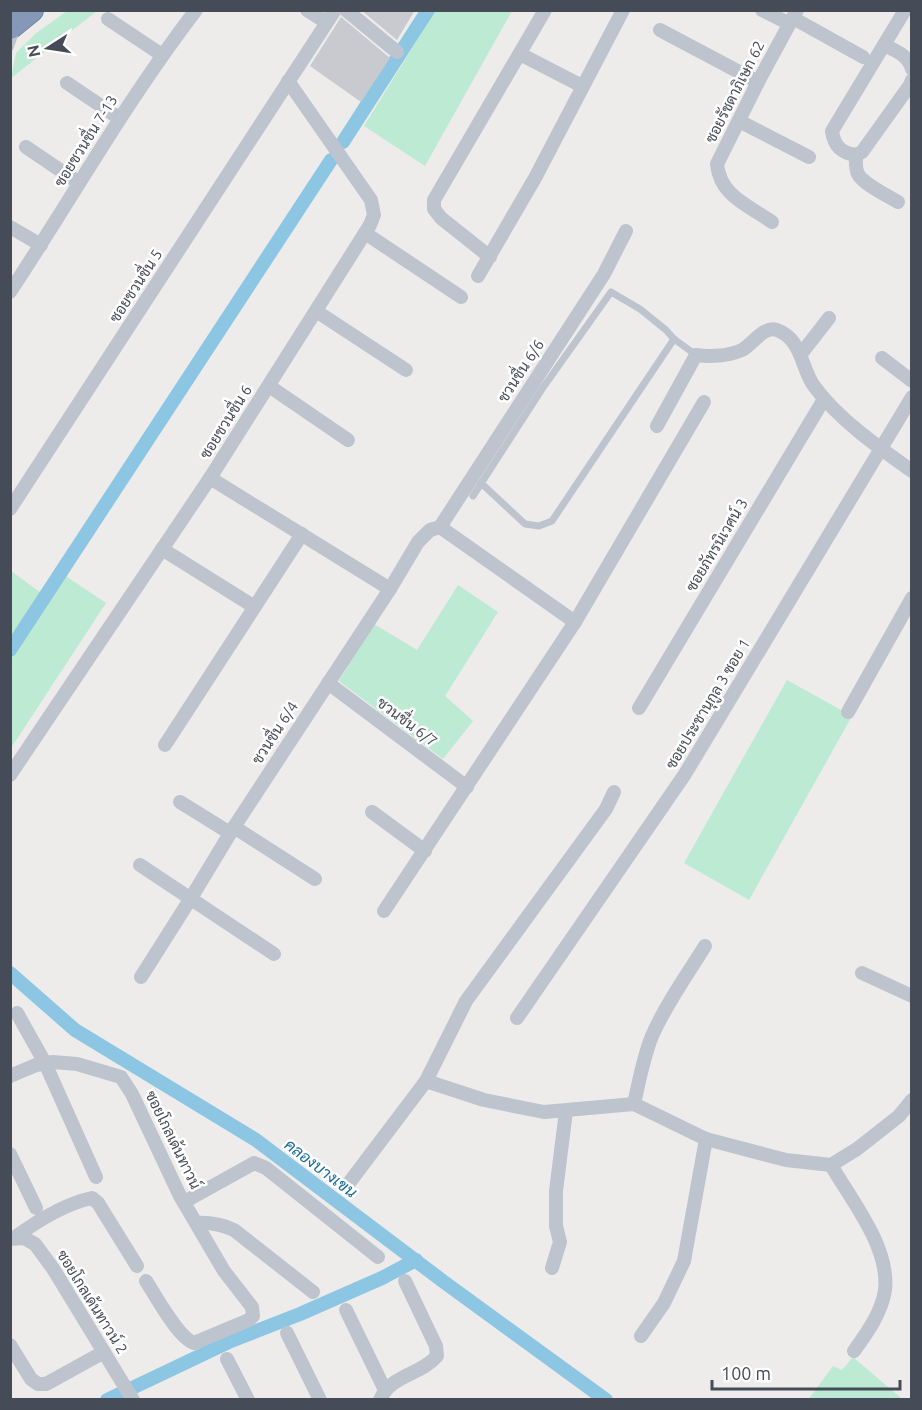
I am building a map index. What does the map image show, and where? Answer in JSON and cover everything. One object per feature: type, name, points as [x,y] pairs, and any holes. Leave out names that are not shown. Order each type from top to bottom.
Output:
[{"type":"street","name":"ซอยชวนชื่น 7-13","points":[[10,292],[119,118],[196,10]]},
{"type":"street","points":[[307,10],[326,22]]},
{"type":"street","name":"ซอยชวนชื่น 5","points":[[10,508],[335,10]]},
{"type":"street","points":[[346,10],[397,52]]},
{"type":"street","points":[[490,257],[441,218],[434,210],[434,200],[545,10]]},
{"type":"street","points":[[478,276],[535,178],[623,10]]},
{"type":"street","points":[[762,10],[793,17],[862,57]]},
{"type":"street","points":[[905,10],[832,131],[833,141],[845,153],[856,155],[862,152],[912,80]]},
{"type":"street","name":"ซอยรัชดาภิเษก 62","points":[[772,222],[726,190],[718,177],[717,164],[793,17]]},
{"type":"street","points":[[108,20],[162,55]]},
{"type":"street","points":[[660,30],[758,82]]},
{"type":"street","points":[[884,45],[902,53],[912,69]]},
{"type":"street","points":[[520,54],[582,86]]},
{"type":"street","name":"ซอยชวนชื่น 6","points":[[10,775],[210,478],[365,233],[374,215],[371,200],[288,81]]},
{"type":"street","points":[[67,83],[119,118]]},
{"type":"street","points":[[739,121],[809,157]]},
{"type":"street","points":[[26,147],[80,183]]},
{"type":"street","points":[[856,155],[855,166],[858,175],[898,202]]},
{"type":"street","points":[[10,226],[41,245]]},
{"type":"street","name":"ชวนชื่น 6/6","points":[[440,527],[604,274],[626,231]]},
{"type":"street","points":[[365,233],[461,297]]},
{"type":"street","points":[[316,311],[406,370]]},
{"type":"street","points":[[801,354],[829,318]]},
{"type":"street","points":[[657,426],[696,355],[707,356],[742,350],[770,330],[776,330],[785,336],[801,354],[807,376],[824,399],[880,448],[912,471]]},
{"type":"street","points":[[882,358],[912,381]]},
{"type":"street","points":[[269,386],[348,440]]},
{"type":"street","name":"ซอยประชานุกูล 3 ซอย 1","points":[[517,1018],[685,774],[912,397]]},
{"type":"street","name":"ซอยภัทรนิเวศน์ 3","points":[[639,708],[824,399]]},
{"type":"street","points":[[384,911],[575,622],[704,402]]},
{"type":"street","points":[[210,478],[390,589]]},
{"type":"street","points":[[440,527],[575,622]]},
{"type":"street","name":"ชวนชื่น 6/4","points":[[141,977],[232,830],[423,535],[440,527]]},
{"type":"street","points":[[165,745],[253,606],[302,534]]},
{"type":"street","points":[[162,549],[253,606]]},
{"type":"street","points":[[848,712],[912,598]]},
{"type":"street","name":"ชวนชื่น 6/7","points":[[328,683],[467,787]]},
{"type":"street","points":[[349,1183],[426,1081],[466,1001],[606,809],[614,792]]},
{"type":"street","points":[[180,802],[315,879]]},
{"type":"street","points":[[372,812],[425,851]]},
{"type":"street","points":[[140,865],[274,954]]},
{"type":"street","points":[[634,1104],[652,1036],[705,946]]},
{"type":"street","points":[[862,973],[912,996]]},
{"type":"street","points":[[17,1013],[45,1063],[96,1178]]},
{"type":"street","name":"ซอยโกลเด้นทาวน์","points":[[10,1076],[53,1062],[77,1064],[121,1077],[132,1094],[184,1202],[224,1271],[252,1307],[253,1316],[249,1320],[194,1343],[181,1333],[146,1281]]},
{"type":"street","points":[[426,1081],[484,1100],[544,1112],[634,1104],[706,1139],[786,1160],[831,1164],[857,1149],[898,1116],[912,1100]]},
{"type":"street","points":[[552,1268],[560,1242],[556,1226],[556,1191],[566,1111]]},
{"type":"street","points":[[641,1336],[664,1303],[684,1261],[706,1139]]},
{"type":"street","points":[[10,1154],[36,1208]]},
{"type":"street","points":[[184,1202],[254,1163],[266,1168],[378,1257]]},
{"type":"street","points":[[831,1164],[874,1238],[886,1272],[885,1291],[881,1305],[868,1332],[854,1351]]},
{"type":"street","points":[[12,1238],[36,1222],[80,1200],[92,1198],[98,1203],[137,1266]]},
{"type":"street","points":[[196,1223],[210,1222],[234,1230],[313,1292]]},
{"type":"street","name":"ซอยโกลเด้นทาวน์ 2","points":[[12,1238],[24,1238],[35,1244],[54,1270],[134,1400]]},
{"type":"street","points":[[382,1395],[388,1385],[432,1362],[437,1356],[436,1346],[405,1281]]},
{"type":"street","points":[[346,1310],[382,1395]]},
{"type":"street","points":[[287,1333],[320,1400]]},
{"type":"street","points":[[10,1345],[31,1379],[38,1384],[46,1384],[104,1352]]},
{"type":"street","points":[[227,1359],[248,1400]]},
{"type":"lane","points":[[10,48],[20,19]]},
{"type":"lane","points":[[473,496],[542,389],[611,292],[640,309],[696,355]]},
{"type":"lane","points":[[481,483],[525,524],[539,526],[552,520],[674,339]]},
{"type":"green space","points":[[67,11],[97,11],[11,78],[16,53],[35,34]]},
{"type":"green space","points":[[435,11],[512,11],[425,166],[364,126]]},
{"type":"green space","points":[[55,569],[106,603],[11,748],[11,571],[44,595]]},
{"type":"green space","points":[[458,585],[498,612],[445,696],[473,721],[443,759],[339,681],[374,624],[417,650]]},
{"type":"green space","points":[[787,680],[852,716],[749,900],[684,863]]},
{"type":"green space","points":[[853,1357],[902,1399],[808,1400],[833,1366],[842,1370]]},
{"type":"building","points":[[361,10],[415,10],[397,40]]},
{"type":"building","points":[[341,17],[390,58],[361,102],[310,66]]},
{"type":"waterway","points":[[343,142],[428,10]]},
{"type":"waterway","points":[[10,650],[331,160]]},
{"type":"waterway","name":"คลองบางเขน","points":[[10,973],[75,1030],[256,1140],[444,1282],[606,1400]]},
{"type":"waterway","points":[[107,1400],[231,1341],[300,1314],[382,1278],[416,1260]]}]
